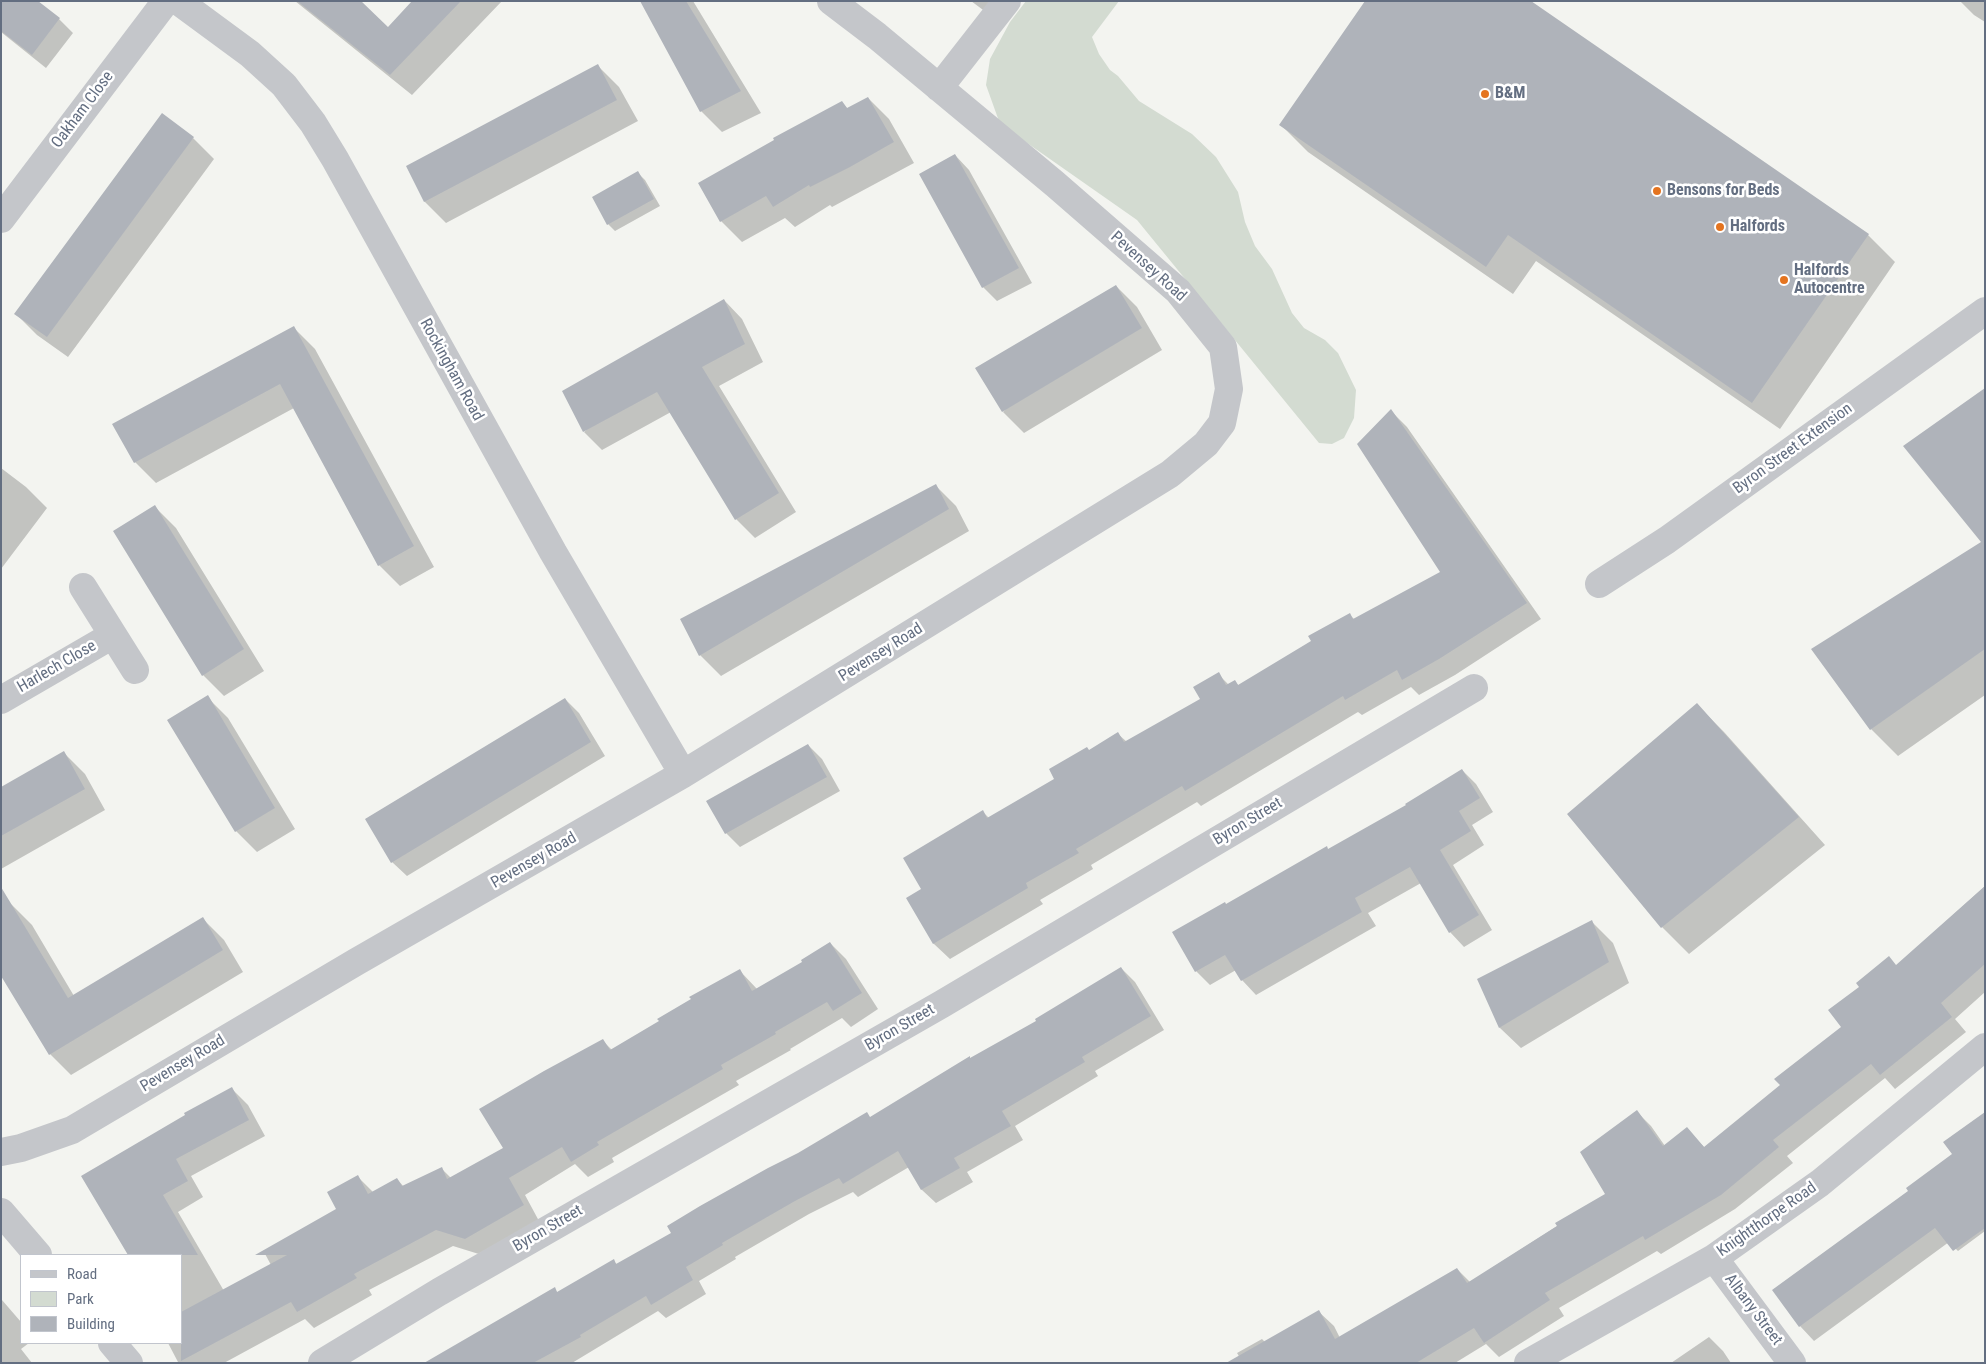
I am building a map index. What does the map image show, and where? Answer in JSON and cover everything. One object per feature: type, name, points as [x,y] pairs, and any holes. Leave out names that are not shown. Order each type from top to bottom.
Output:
[{"type":"street","name":"Oakham Close","points":[[1,219],[166,1]]},
{"type":"street","name":"Rockingham Road","points":[[178,1],[250,54],[284,85],[313,123],[335,159],[553,552],[683,774]]},
{"type":"street","name":"Pevensey Road","points":[[1,1152],[22,1148],[72,1130],[332,976],[683,774],[1170,474],[1206,444],[1222,423],[1229,389],[1223,347],[1178,291],[1055,184],[832,1]]},
{"type":"street","points":[[939,88],[1007,1]]},
{"type":"street","name":"Byron Street Extension","points":[[1599,584],[1667,540],[1985,311]]},
{"type":"street","points":[[83,587],[135,670]]},
{"type":"street","name":"Harlech Close","points":[[1,700],[113,635]]},
{"type":"street","name":"Byron Street","points":[[322,1363],[438,1292],[942,1004],[1474,688]]},
{"type":"street","name":"Knightthorpe Road","points":[[1528,1363],[1714,1258],[1820,1183],[1985,1047]]},
{"type":"street","points":[[1,1212],[37,1254]]},
{"type":"street","name":"Albany Street","points":[[1714,1258],[1792,1363]]},
{"type":"street","points":[[113,1344],[129,1363]]},
{"type":"green space","points":[[1026,1],[1119,1],[1092,37],[1099,54],[1110,70],[1118,76],[1139,101],[1192,134],[1216,157],[1238,192],[1245,222],[1255,246],[1272,269],[1292,313],[1304,328],[1325,340],[1338,353],[1356,390],[1354,418],[1344,438],[1332,444],[1319,443],[1137,220],[1000,124],[986,85],[990,59],[1010,22]]},
{"type":"building","points":[[1,1],[38,1],[60,18],[32,55],[1,31]]},
{"type":"building","points":[[297,1],[361,1],[388,27],[412,1],[461,1],[390,75]]},
{"type":"building","points":[[640,1],[686,1],[741,91],[700,112]]},
{"type":"building","points":[[1365,1],[1531,1],[1869,234],[1752,403],[1508,235],[1486,267],[1279,125]]},
{"type":"building","points":[[598,64],[617,100],[424,202],[406,166]]},
{"type":"building","points":[[868,97],[894,142],[850,167],[810,187],[809,185],[773,207],[766,196],[720,222],[698,183],[774,140],[773,138],[842,101],[847,108]]},
{"type":"building","points":[[162,113],[194,137],[47,337],[14,314]]},
{"type":"building","points":[[955,154],[1019,268],[982,288],[919,174]]},
{"type":"building","points":[[638,171],[654,199],[607,225],[592,197]]},
{"type":"building","points":[[1116,285],[1142,328],[1002,412],[975,368]]},
{"type":"building","points":[[724,299],[745,344],[702,367],[779,493],[735,520],[657,392],[583,432],[562,391]]},
{"type":"building","points":[[294,326],[414,546],[378,566],[280,384],[134,463],[112,424]]},
{"type":"building","points":[[1985,388],[1985,649],[1870,730],[1811,649],[1981,542],[1903,446]]},
{"type":"building","points":[[1391,409],[1527,603],[1439,659],[1402,680],[1397,670],[1345,700],[1343,696],[1185,791],[1182,786],[1076,849],[1079,853],[1026,883],[1028,888],[933,944],[906,898],[921,889],[903,858],[983,810],[987,818],[1054,779],[1049,769],[1087,747],[1089,750],[1118,732],[1124,742],[1200,699],[1193,687],[1219,672],[1226,685],[1235,680],[1238,685],[1311,641],[1308,636],[1350,613],[1353,619],[1440,572],[1357,444]]},
{"type":"building","points":[[936,484],[949,509],[699,656],[680,619]]},
{"type":"building","points":[[155,505],[244,649],[202,676],[113,531]]},
{"type":"building","points":[[208,695],[275,808],[235,832],[167,720]]},
{"type":"building","points":[[565,698],[591,742],[391,863],[365,819]]},
{"type":"building","points":[[1697,703],[1799,817],[1661,928],[1567,814]]},
{"type":"building","points":[[808,744],[827,777],[725,834],[706,801]]},
{"type":"building","points":[[64,751],[85,789],[1,836],[1,787]]},
{"type":"building","points":[[1462,769],[1480,798],[1459,811],[1471,831],[1440,850],[1479,915],[1449,933],[1410,867],[1355,898],[1362,912],[1241,981],[1225,955],[1195,972],[1172,932],[1225,902],[1226,904],[1327,846],[1328,849],[1406,805]]},
{"type":"building","points":[[1985,886],[1985,964],[1941,1003],[1952,1017],[1880,1075],[1871,1064],[1773,1140],[1779,1147],[1721,1195],[1645,1240],[1643,1236],[1545,1293],[1550,1300],[1484,1343],[1474,1328],[1416,1363],[1226,1363],[1319,1310],[1335,1339],[1457,1268],[1467,1283],[1557,1226],[1555,1223],[1605,1194],[1580,1152],[1637,1110],[1663,1146],[1687,1127],[1704,1147],[1780,1085],[1774,1079],[1841,1027],[1828,1010],[1859,987],[1856,983],[1889,956],[1896,965]]},
{"type":"building","points":[[1,887],[68,998],[203,917],[223,950],[49,1055],[1,976]]},
{"type":"building","points":[[1592,920],[1609,962],[1499,1028],[1477,979]]},
{"type":"building","points":[[830,942],[862,993],[833,1011],[827,1002],[775,1032],[776,1034],[721,1065],[723,1069],[597,1142],[599,1145],[571,1162],[562,1147],[509,1178],[524,1205],[465,1239],[436,1230],[354,1274],[357,1278],[297,1312],[291,1302],[181,1361],[182,1311],[287,1255],[255,1255],[336,1209],[327,1192],[358,1175],[368,1194],[397,1178],[402,1186],[442,1167],[447,1179],[503,1148],[479,1109],[603,1039],[610,1050],[659,1021],[657,1019],[691,999],[689,997],[740,969],[752,991],[802,962],[801,960]]},
{"type":"building","points":[[1121,967],[1151,1016],[1082,1057],[1085,1062],[1002,1111],[1011,1126],[954,1158],[960,1168],[921,1190],[898,1151],[843,1184],[839,1178],[722,1243],[723,1245],[686,1267],[693,1280],[651,1305],[646,1296],[580,1335],[581,1337],[533,1363],[424,1363],[555,1287],[557,1292],[614,1259],[616,1264],[671,1233],[667,1226],[700,1206],[798,1153],[867,1112],[870,1117],[970,1056],[970,1058],[1036,1021],[1035,1019]]},
{"type":"building","points":[[232,1087],[249,1120],[176,1159],[188,1181],[163,1195],[198,1255],[127,1254],[81,1176],[185,1115],[184,1113]]},
{"type":"building","points":[[1985,1112],[1985,1228],[1953,1251],[1935,1228],[1799,1327],[1772,1290],[1908,1191],[1906,1188],[1952,1154],[1943,1142]]},
{"type":"place","name":"B&M","points":[[1485,94]]},
{"type":"place","name":"Bensons for Beds","points":[[1657,191]]},
{"type":"place","name":"Halfords","points":[[1720,227]]},
{"type":"place","name":"Halfords Autocentre","points":[[1784,280]]}]
